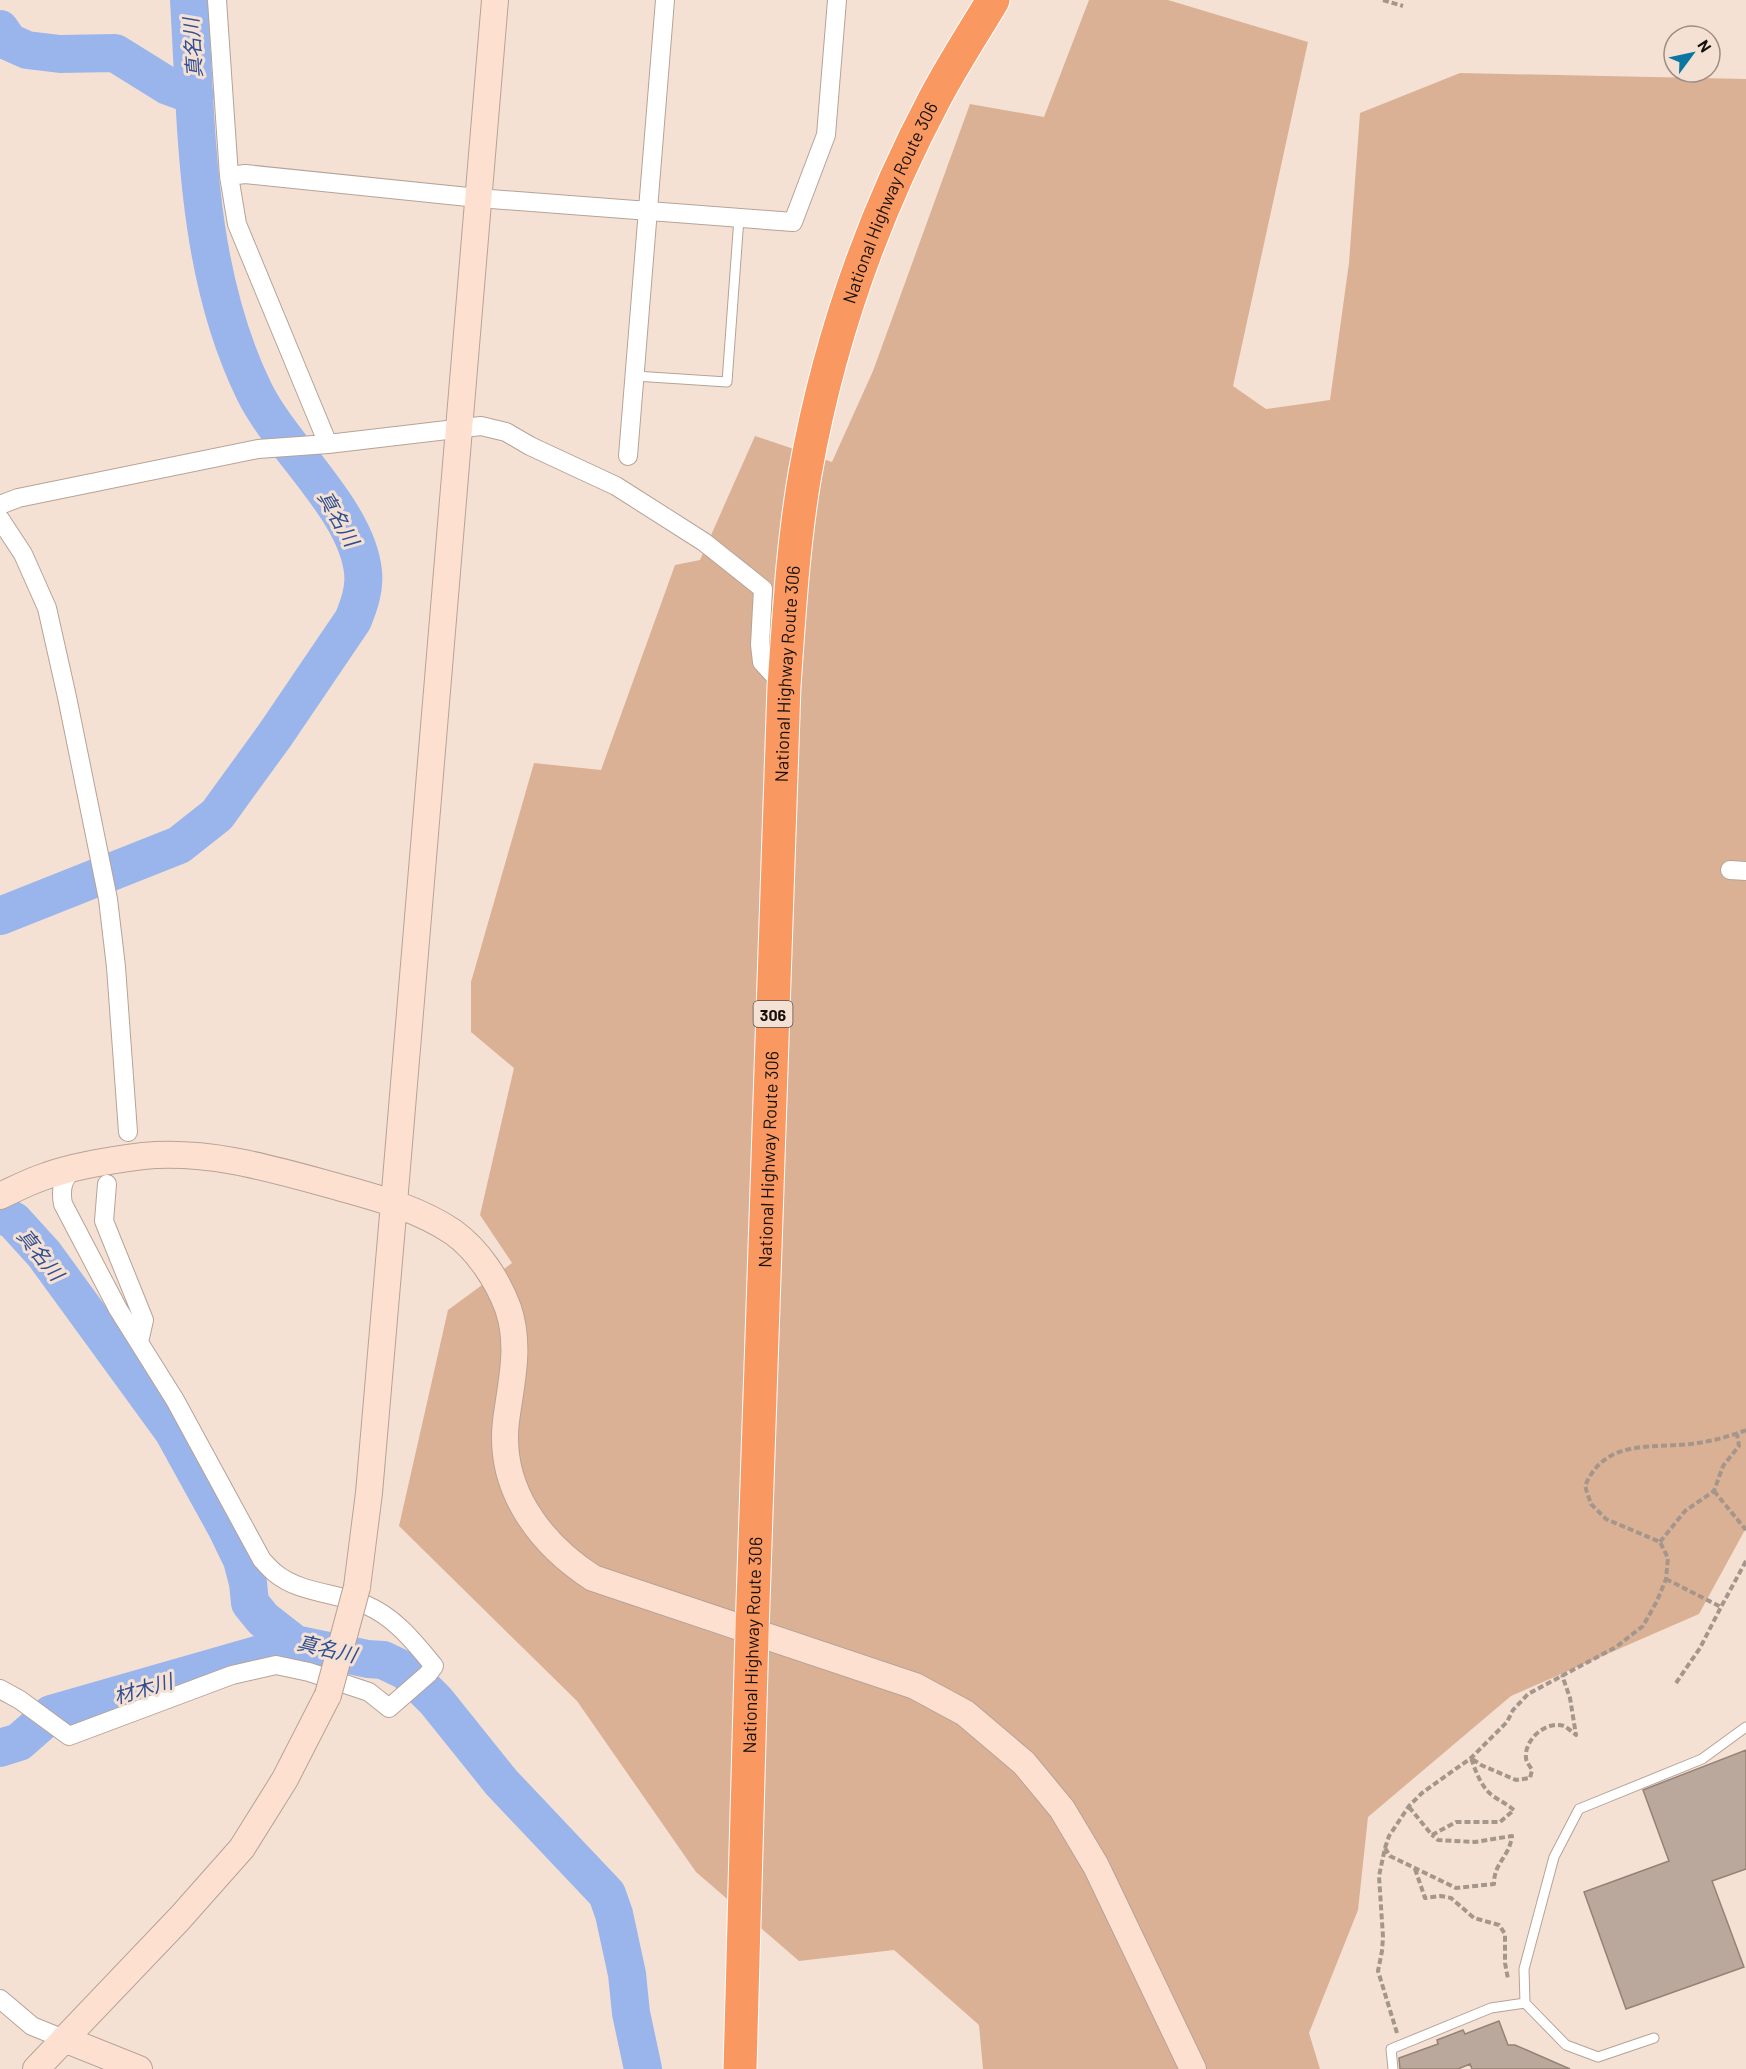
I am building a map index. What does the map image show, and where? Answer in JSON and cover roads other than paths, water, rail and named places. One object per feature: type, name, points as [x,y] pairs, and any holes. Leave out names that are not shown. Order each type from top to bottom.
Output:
[{"type":"highway","name":"National Highway Route 306","points":[[740,2069],[752,1632],[784,686],[792,570],[805,473],[842,323],[882,210],[906,157],[936,97],[993,0]]},
{"type":"street","points":[[217,0],[229,176],[237,224],[322,444]]},
{"type":"street","points":[[36,2069],[180,1918],[242,1848],[285,1779],[328,1695],[357,1587],[369,1493],[495,0]]},
{"type":"street","points":[[628,456],[665,0]]},
{"type":"street","points":[[229,176],[245,174],[478,198],[793,222],[826,135],[837,0]]},
{"type":"street","points":[[0,505],[18,498],[258,449],[481,426],[506,432],[530,446],[616,486],[704,542],[763,588],[760,645],[762,662],[784,686]]},
{"type":"street","points":[[0,519],[23,554],[47,608],[67,697],[108,899],[116,967],[128,1132]]},
{"type":"street","points":[[0,1196],[44,1176],[75,1167],[145,1156],[183,1155],[214,1157],[275,1169],[394,1203],[436,1221],[468,1245],[490,1273],[508,1309],[515,1346],[504,1443],[520,1503],[544,1538],[573,1565],[593,1578],[915,1686],[965,1713],[1024,1763],[1062,1809],[1096,1866],[1193,2069]]},
{"type":"street","points":[[0,1689],[20,1700],[69,1736],[232,1676],[276,1665],[309,1672],[369,1692],[389,1708],[434,1666],[413,1641],[385,1615],[366,1605],[294,1584],[275,1573],[262,1560],[175,1400],[118,1309],[63,1204],[61,1194],[63,1183],[75,1167]]},
{"type":"street","points":[[107,1184],[104,1221],[144,1320],[139,1342]]},
{"type":"street","points":[[0,1999],[32,2026],[139,2069]]},
{"type":"lane","points":[[635,376],[727,382],[739,218]]},
{"type":"lane","points":[[1654,2038],[1598,2057],[1566,2045],[1525,2002],[1524,1969],[1554,1857],[1579,1809],[1702,1760],[1746,1727]]},
{"type":"lane","points":[[1393,2069],[1391,2049],[1491,2008],[1525,2002]]},
{"type":"waterway","name":"真名川","points":[[0,916],[179,845],[217,815],[275,735],[353,620],[362,591],[363,572],[358,549],[347,525],[333,502],[266,412],[254,391],[235,345],[220,297],[202,199],[189,0]]},
{"type":"waterway","points":[[0,29],[9,42],[27,50],[60,54],[115,53],[168,86],[195,96]]},
{"type":"waterway","name":"真名川","points":[[0,1213],[14,1221],[44,1254],[173,1431],[242,1560],[250,1603],[263,1619],[295,1644],[383,1660],[406,1671],[436,1701],[501,1782],[607,1894],[614,1914],[627,1974],[631,2013],[643,2069]]},
{"type":"waterway","name":"材木川","points":[[0,1748],[19,1742],[51,1714],[295,1644]]}]
